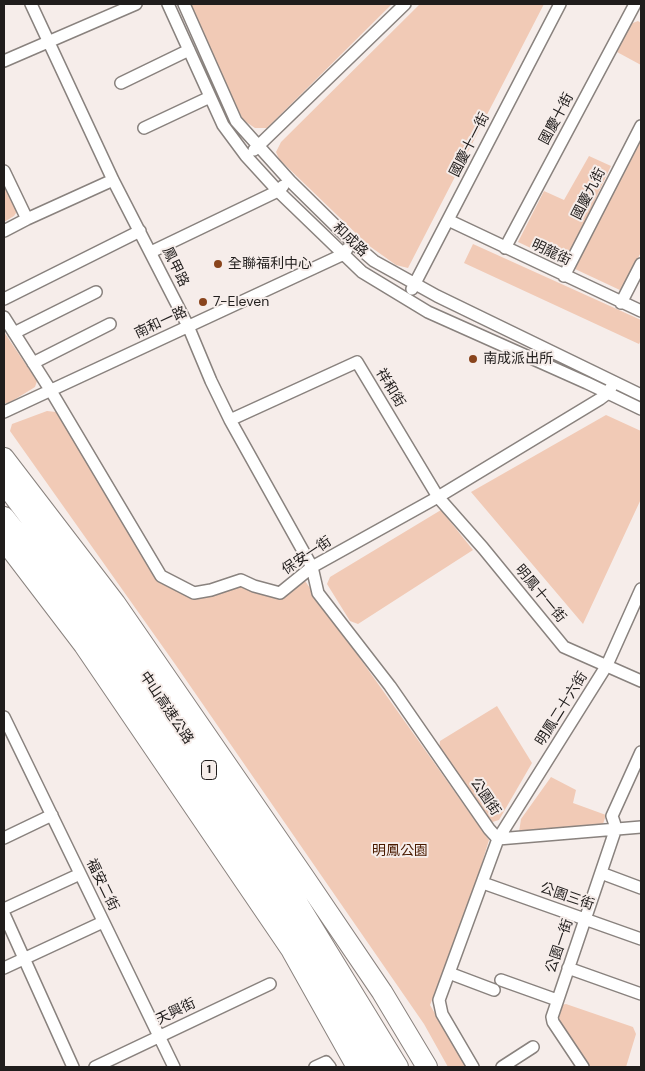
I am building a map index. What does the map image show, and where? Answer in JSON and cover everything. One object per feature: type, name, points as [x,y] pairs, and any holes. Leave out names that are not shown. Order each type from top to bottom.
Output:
[{"type":"highway","points":[[4,458],[115,603],[382,992],[427,1067]]},
{"type":"highway","points":[[4,464],[115,603]]},
{"type":"highway","name":"中山高速公路","points":[[4,483],[104,616],[276,868],[398,1067]]},
{"type":"highway","name":"中山高速公路","points":[[4,517],[92,628],[261,876],[378,1067]]},
{"type":"highway","points":[[4,540],[84,645],[316,985],[368,1067]]},
{"type":"highway","points":[[4,544],[84,645]]},
{"type":"highway","points":[[270,827],[303,890],[386,1015],[416,1067]]},
{"type":"highway","points":[[292,952],[357,1067]]},
{"type":"street","name":"鳳甲路","points":[[31,4],[112,180],[188,326],[230,420],[312,567]]},
{"type":"street","points":[[4,61],[136,4]]},
{"type":"street","name":"和成路","points":[[168,4],[223,126],[246,156],[278,191],[362,272],[428,312],[641,409]]},
{"type":"street","name":"和成路","points":[[184,4],[236,121],[290,181],[374,261],[415,284],[641,394]]},
{"type":"street","points":[[246,156],[258,147],[405,4]]},
{"type":"street","name":"國慶十一街","points":[[405,299],[415,284],[560,4]]},
{"type":"street","name":"國慶十街","points":[[505,248],[634,7]]},
{"type":"street","points":[[122,82],[189,50]]},
{"type":"street","points":[[144,128],[210,97]]},
{"type":"street","name":"國慶九街","points":[[564,276],[641,126]]},
{"type":"street","points":[[4,171],[27,219]]},
{"type":"street","points":[[4,231],[112,180]]},
{"type":"street","points":[[151,252],[278,191],[290,181]]},
{"type":"street","name":"明龍街","points":[[448,220],[641,312]]},
{"type":"street","points":[[4,299],[140,231]]},
{"type":"street","points":[[344,254],[352,242]]},
{"type":"street","name":"南和一路","points":[[4,412],[344,254]]},
{"type":"street","points":[[621,303],[641,264]]},
{"type":"street","points":[[14,333],[96,292]]},
{"type":"street","name":"保安一街","points":[[4,317],[51,391],[161,576],[194,593],[212,590],[241,580],[254,586],[280,593],[312,567],[438,497],[600,399],[608,393],[614,382]]},
{"type":"street","points":[[33,363],[110,324]]},
{"type":"street","name":"祥和街","points":[[230,420],[357,362],[438,497]]},
{"type":"street","name":"明鳳十一街","points":[[438,497],[564,647],[641,681]]},
{"type":"street","name":"公園街","points":[[312,567],[318,593],[390,686],[489,830],[498,839]]},
{"type":"street","name":"明鳳二十六街","points":[[498,839],[607,665],[641,589]]},
{"type":"street","name":"福安二街","points":[[5,725],[52,815],[174,1067]]},
{"type":"street","name":"公園一街","points":[[583,1067],[552,1018],[616,828],[612,816],[641,752]]},
{"type":"street","points":[[4,838],[52,815]]},
{"type":"street","points":[[473,1067],[440,1008],[439,1000],[498,839],[641,827]]},
{"type":"street","points":[[601,873],[641,888]]},
{"type":"street","points":[[4,909],[80,874]]},
{"type":"street","name":"公園三街","points":[[483,883],[641,939]]},
{"type":"street","points":[[4,914],[73,1067]]},
{"type":"street","points":[[4,968],[103,922]]},
{"type":"street","points":[[568,968],[641,994]]},
{"type":"street","points":[[449,973],[557,1000]]},
{"type":"street","name":"天興街","points":[[95,1067],[270,984]]},
{"type":"street","points":[[502,1067],[533,1047]]},
{"type":"street","points":[[315,1067],[328,1064]]},
{"type":"green space","points":[[188,4],[392,4],[267,128],[255,128],[243,120]]},
{"type":"green space","points":[[420,4],[544,4],[408,268],[396,265],[368,245],[279,159],[276,152],[281,142]]},
{"type":"green space","points":[[638,21],[641,23],[641,65],[617,52],[630,24]]},
{"type":"green space","points":[[641,139],[641,252],[622,291],[575,269]]},
{"type":"green space","points":[[589,156],[611,166],[565,264],[518,242],[544,191],[564,200]]},
{"type":"green space","points":[[4,182],[18,210],[14,216],[4,222]]},
{"type":"green space","points":[[473,244],[641,320],[641,340],[639,344],[464,263]]},
{"type":"green space","points":[[4,332],[37,381],[35,387],[9,403],[4,403]]},
{"type":"green space","name":"明鳳公園","points":[[47,411],[56,412],[167,586],[195,596],[238,586],[282,599],[305,581],[489,840],[471,899],[430,1005],[466,1067],[448,1067],[424,1024],[175,664],[10,431],[12,424]]},
{"type":"green space","points":[[606,415],[641,431],[641,499],[583,624],[471,492]]},
{"type":"green space","points":[[441,510],[473,550],[358,624],[350,621],[327,584],[330,577]]},
{"type":"green space","points":[[497,706],[532,763],[499,820],[489,823],[439,750],[440,741]]},
{"type":"green space","points":[[551,777],[576,790],[573,803],[606,815],[603,824],[528,833],[519,832],[521,819]]},
{"type":"green space","points":[[566,1004],[633,1027],[636,1034],[626,1067],[589,1067],[560,1021],[558,1013],[561,1005]]},
{"type":"place","name":"全聯福利中心","points":[[218,264]]},
{"type":"place","name":"7-Eleven","points":[[203,302]]},
{"type":"place","name":"南成派出所","points":[[473,359]]}]
